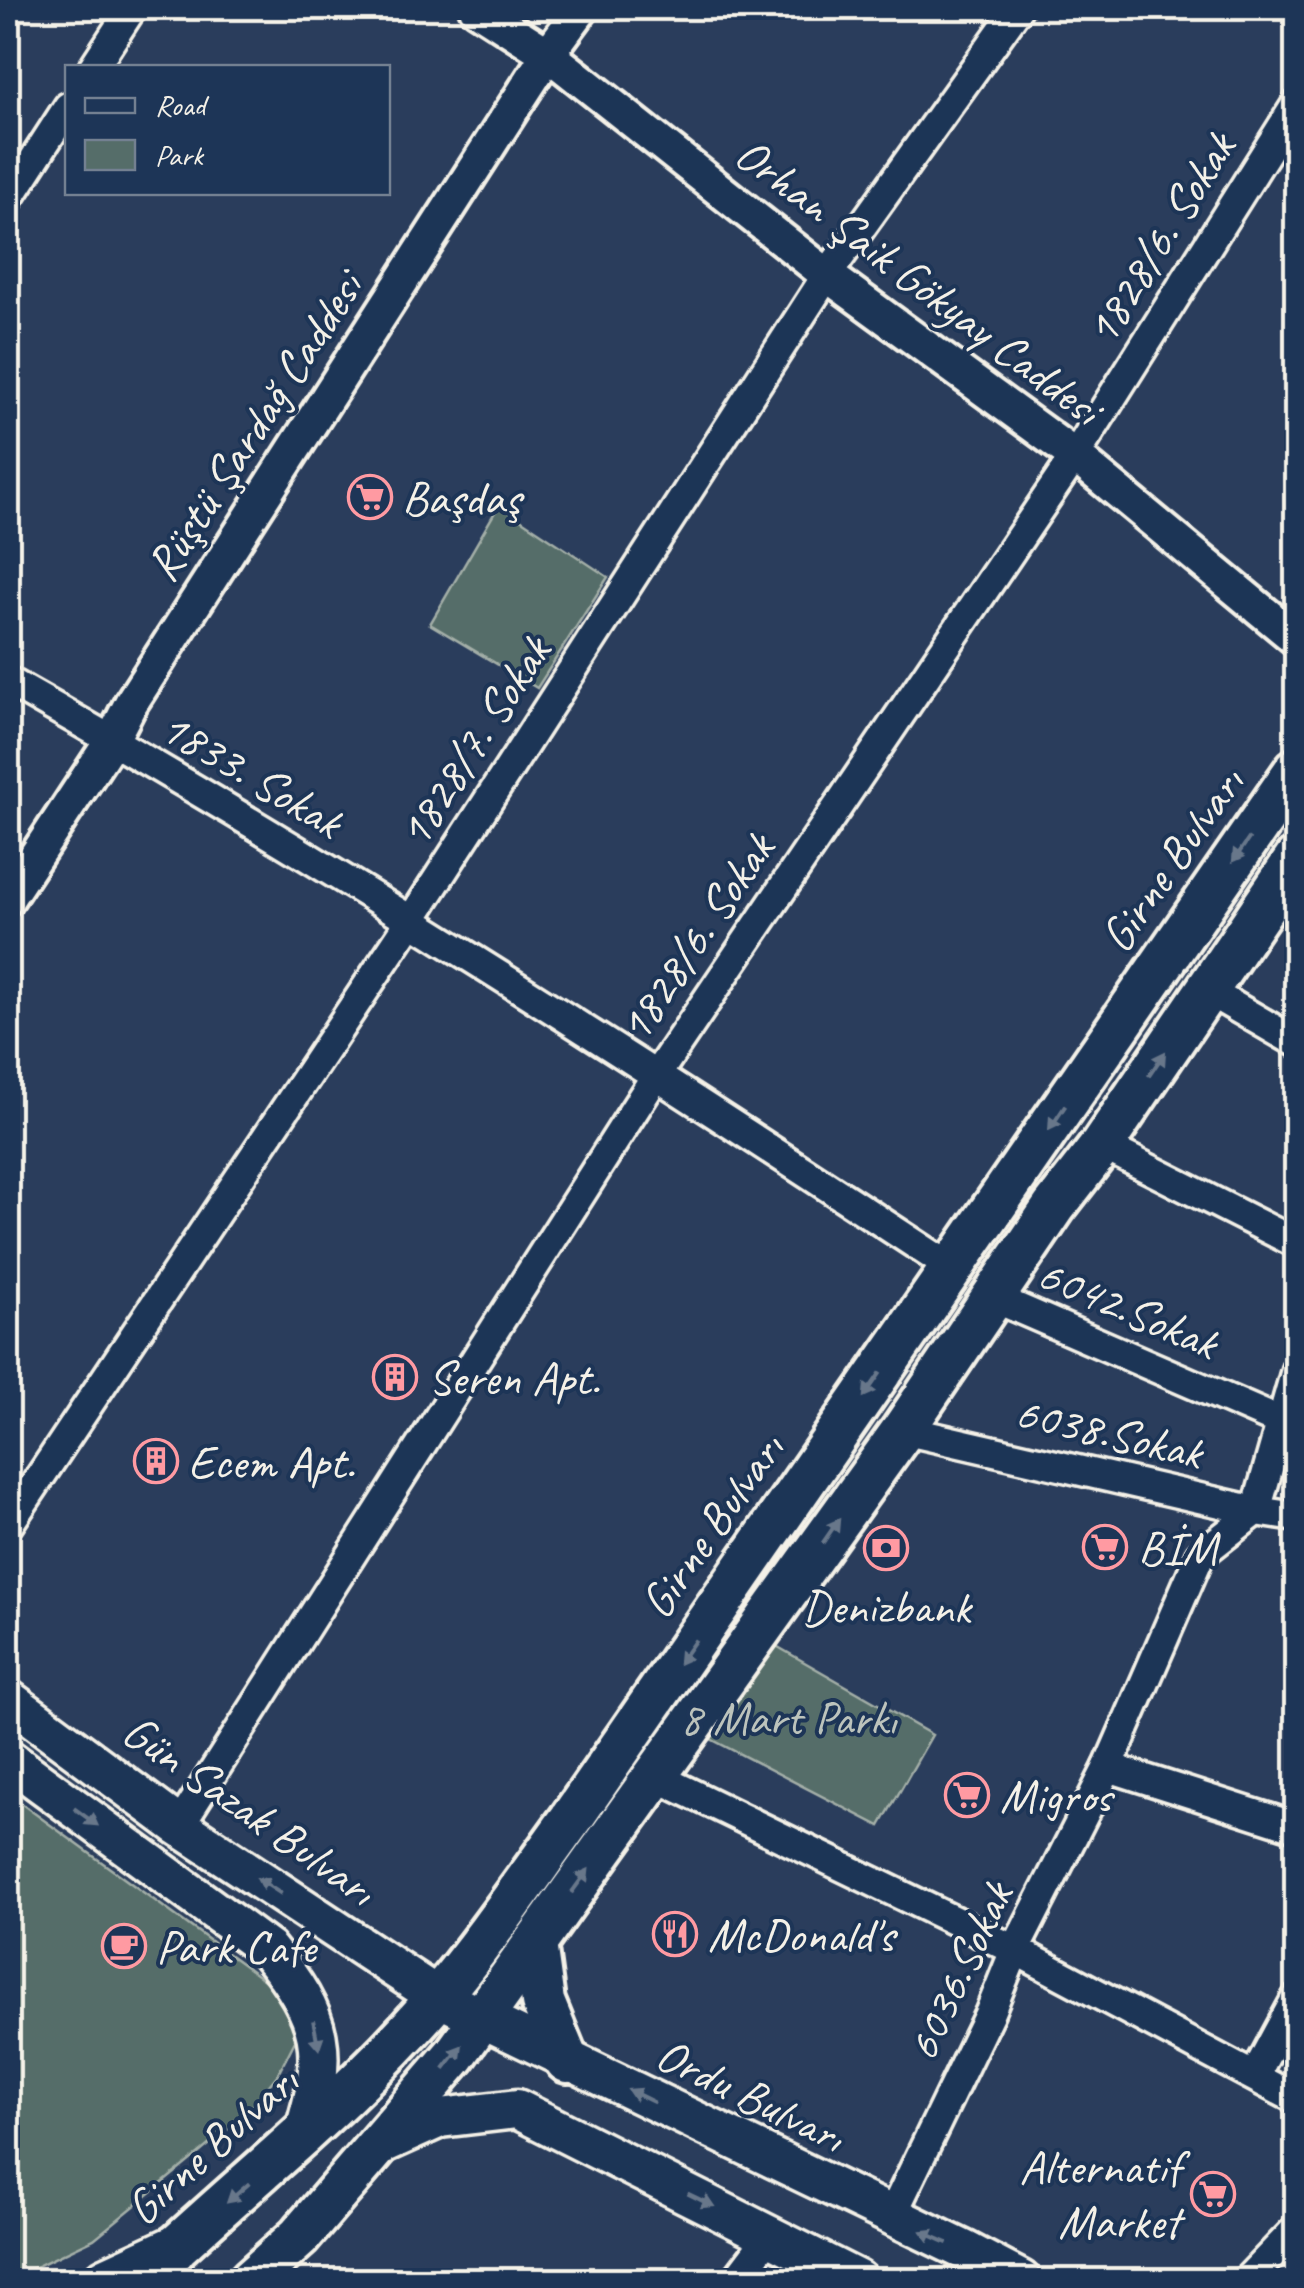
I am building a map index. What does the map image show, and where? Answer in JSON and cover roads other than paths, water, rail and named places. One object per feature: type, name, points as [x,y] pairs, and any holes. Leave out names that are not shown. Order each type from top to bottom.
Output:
[{"type":"highway","points":[[107,2280],[172,2250]]},
{"type":"main road","name":"Girne Bulvarı","points":[[140,2280],[303,2136],[438,1997],[571,1819],[1296,770]]},
{"type":"main road","points":[[251,2280],[299,2238],[455,2055],[903,1430],[1296,859]]},
{"type":"main road","points":[[1202,908],[1202,958],[1208,990]]},
{"type":"main road","name":"Gün Sazak Bulvarı","points":[[8,1699],[179,1826],[438,1997]]},
{"type":"main road","points":[[8,1760],[268,1950],[294,1981],[312,2012],[320,2050],[316,2093],[303,2136]]},
{"type":"main road","points":[[535,1944],[542,2002],[567,2061]]},
{"type":"main road","name":"Ordu Bulvarı","points":[[438,1997],[1021,2280]]},
{"type":"main road","points":[[380,2145],[440,2118],[516,2109],[858,2280]]},
{"type":"street","points":[[95,65],[132,8]]},
{"type":"street","name":"Orhan Şaik Gökyay Caddesi","points":[[476,8],[548,54],[826,276],[1075,456],[1296,639]]},
{"type":"street","name":"Rüştü Şardağ Caddesi","points":[[8,898],[548,54],[582,8]]},
{"type":"street","name":"1828/7. Sokak","points":[[8,1525],[410,922],[826,276],[1018,8]]},
{"type":"street","name":"1828/6. Sokak","points":[[179,1826],[657,1074],[1075,456],[1296,105]]},
{"type":"street","points":[[8,200],[65,112]]},
{"type":"street","name":"1833. Sokak","points":[[8,682],[112,740],[657,1074],[953,1269]]},
{"type":"street","points":[[1208,990],[1296,1042]]},
{"type":"street","points":[[1102,1145],[1296,1242]]},
{"type":"street","name":"6042.Sokak","points":[[992,1298],[1283,1422]]},
{"type":"street","points":[[1256,1511],[1296,1370]]},
{"type":"street","name":"6038.Sokak","points":[[903,1430],[1296,1517]]},
{"type":"street","name":"6036.Sokak","points":[[891,2218],[990,2012],[1015,1950],[1108,1767],[1200,1555],[1256,1511]]},
{"type":"street","points":[[1108,1767],[1296,1827]]},
{"type":"street","points":[[657,1777],[1015,1950],[1296,2099]]},
{"type":"street","points":[[1255,2075],[1296,1999]]},
{"type":"street","points":[[1247,2280],[1296,2228]]},
{"type":"street","points":[[736,2280],[770,2234]]},
{"type":"place","name":"Başdaş","points":[[370,497]]},
{"type":"place","name":"Seren Apt.","points":[[395,1377]]},
{"type":"place","name":"Ecem Apt.","points":[[156,1461]]},
{"type":"place","name":"BİM","points":[[1105,1547]]},
{"type":"place","name":"Denizbank","points":[[886,1548]]},
{"type":"place","name":"Migros","points":[[967,1795]]},
{"type":"place","name":"McDonald's","points":[[675,1934]]},
{"type":"place","name":"Park Cafe","points":[[124,1946]]},
{"type":"place","name":"Alternatif Market","points":[[1213,2194]]},
{"type":"park label","name":"8 Mart Parkı","points":[[788,1717]]}]
